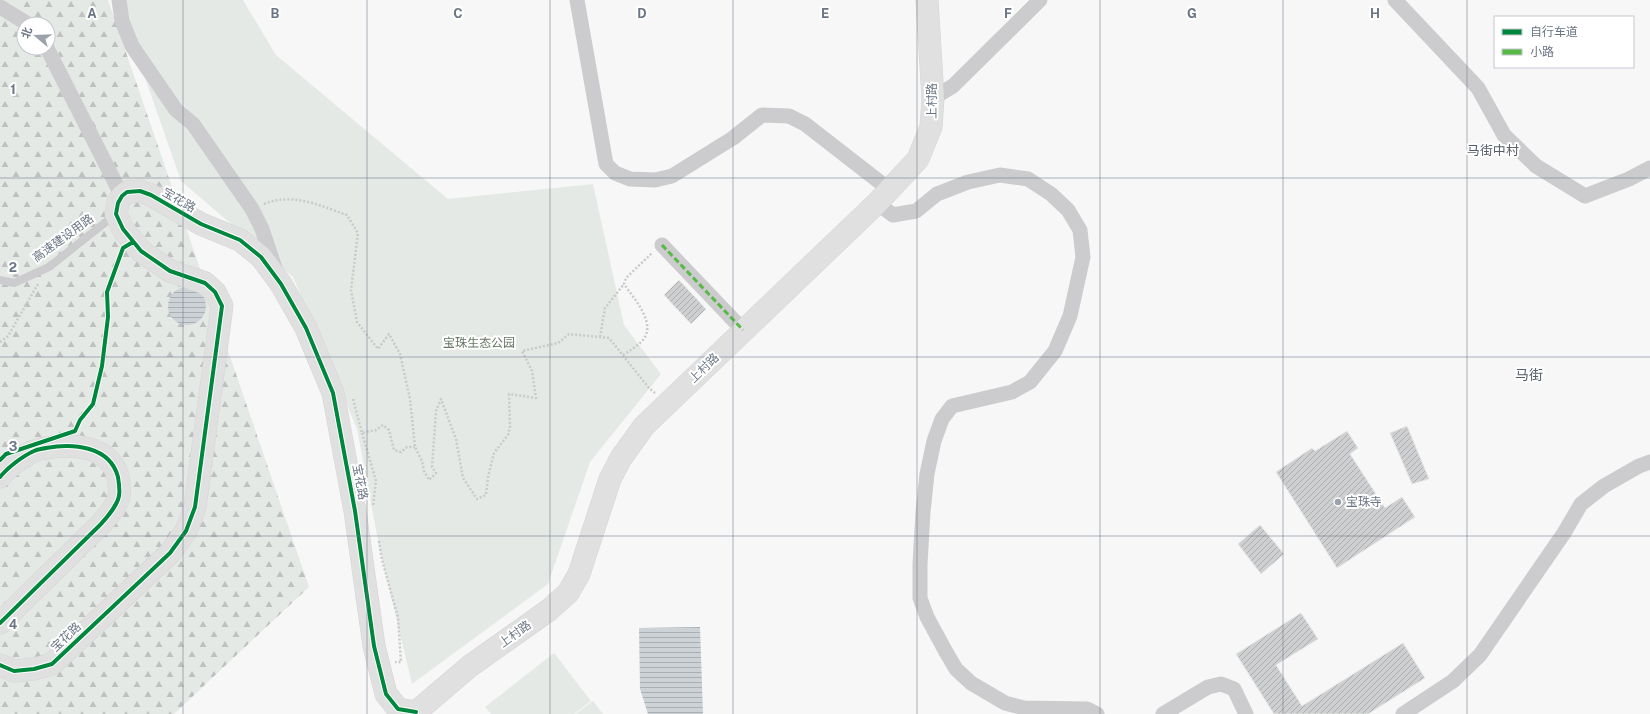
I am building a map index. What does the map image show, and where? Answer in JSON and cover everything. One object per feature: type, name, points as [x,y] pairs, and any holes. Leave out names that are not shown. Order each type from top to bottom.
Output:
[{"type":"main road","name":"上村路","points":[[416,713],[470,666],[549,610],[568,593],[579,574],[610,479],[621,458],[644,426],[883,196],[918,159],[931,127],[933,98],[927,0]]},
{"type":"main road","name":"宝花路","points":[[5,669],[34,669],[52,664],[170,553],[186,531],[195,507],[222,306],[216,292],[205,283],[170,270],[141,251],[123,229],[119,205],[127,192],[140,191],[151,195],[201,224],[240,240],[261,257],[281,284],[306,328],[333,393],[355,511],[374,646],[386,694],[398,709],[416,713]]},
{"type":"main road","points":[[0,477],[4,471],[34,451],[55,446],[74,446],[90,449],[101,454],[110,461],[116,470],[120,483],[119,496],[101,524],[0,623]]},
{"type":"street","points":[[119,0],[122,21],[132,46],[176,110],[193,124],[252,209],[262,229],[281,284]]},
{"type":"street","points":[[577,0],[606,164],[615,173],[630,180],[655,180],[672,176],[733,138],[762,115],[789,116],[805,124],[883,196],[893,215],[916,211],[937,194],[968,182],[1000,175],[1028,179],[1051,194],[1068,210],[1080,230],[1083,257],[1070,316],[1055,351],[1030,382],[1012,392],[952,406],[942,419],[934,441],[927,474],[922,520],[920,598],[927,617],[956,669],[971,683],[987,694],[1005,703],[1024,708],[1088,709],[1097,714]]},
{"type":"street","points":[[933,98],[953,86],[1040,0]]},
{"type":"street","points":[[1395,0],[1478,88],[1504,134],[1536,166],[1585,196],[1629,179],[1650,168]]},
{"type":"street","points":[[0,7],[16,17]]},
{"type":"street","points":[[51,56],[119,205]]},
{"type":"street","points":[[662,245],[744,330]]},
{"type":"street","points":[[1403,714],[1453,681],[1480,654],[1564,533],[1581,504],[1604,486],[1639,466],[1650,462]]},
{"type":"street","points":[[1163,714],[1208,687],[1221,684],[1234,689],[1246,714]]},
{"type":"lane","name":"高速建设用路","points":[[0,280],[14,283],[49,267],[119,205]]},
{"type":"path","points":[[252,209],[272,200],[300,199],[347,215],[358,233],[351,290],[357,322],[378,349],[390,334],[400,354],[410,399],[415,447],[429,480],[436,473],[432,467],[436,411],[442,400],[456,439],[463,478],[477,499],[486,495],[488,477],[494,453],[508,435],[510,427],[510,394],[536,398],[532,371],[522,351],[558,343],[569,334],[610,338],[649,388],[667,404]]},
{"type":"path","points":[[600,337],[605,308],[624,284],[626,278],[662,245]]},
{"type":"path","points":[[0,342],[8,336],[49,267]]},
{"type":"path","points":[[623,355],[642,342],[647,334],[648,324],[624,284]]},
{"type":"path","points":[[351,394],[376,480],[373,508]]},
{"type":"path","points":[[362,433],[376,430],[382,425],[389,430],[394,450],[400,452],[407,447],[415,447]]},
{"type":"path","points":[[378,538],[382,560],[398,617],[401,662],[378,665]]},
{"type":"green space","points":[[0,0],[108,0],[309,587],[174,714],[0,714]]},
{"type":"green space","name":"宝珠生态公园","points":[[118,0],[243,0],[276,55],[448,199],[593,184],[624,325],[661,374],[590,462],[548,584],[412,684],[379,546],[357,429],[293,277],[181,181]]},
{"type":"green space","points":[[554,653],[591,701],[574,714],[491,714],[485,707]]},
{"type":"green space","points":[[593,701],[603,714],[575,714]]},
{"type":"shaded area","points":[[187,287],[197,290],[203,296],[206,306],[203,316],[197,322],[187,325],[177,322],[171,316],[168,306],[171,296],[177,290]]},
{"type":"shaded area","points":[[700,627],[703,714],[648,714],[640,689],[639,628]]},
{"type":"building","points":[[679,280],[706,309],[691,324],[664,295]]},
{"type":"building","points":[[1407,426],[1429,479],[1412,484],[1390,433]]},
{"type":"building","name":"宝珠寺","points":[[1347,431],[1358,448],[1350,454],[1385,508],[1402,497],[1415,517],[1337,568],[1276,472],[1312,448],[1315,451]]},
{"type":"building","points":[[1260,525],[1284,554],[1261,574],[1238,544]]},
{"type":"building","points":[[1301,613],[1318,639],[1276,665],[1302,706],[1403,643],[1425,678],[1368,714],[1274,714],[1236,654]]},
{"type":"marked path","points":[[662,245],[743,330]]},
{"type":"cycle path","points":[[0,665],[14,671],[34,669],[52,664],[170,553],[186,531],[195,507],[222,306],[215,292],[205,283],[170,271],[141,251],[123,229],[116,214],[118,203],[122,196],[127,192],[140,191],[151,195],[201,224],[240,240],[261,257],[281,284],[306,328],[333,393],[355,511],[374,646],[386,694],[398,709],[416,712]]},
{"type":"cycle path","points":[[0,460],[6,454],[75,431],[80,420],[93,404],[102,366],[108,317],[107,292],[123,248],[133,242]]},
{"type":"cycle path","points":[[0,477],[16,462],[36,450],[68,446],[89,449],[99,453],[114,467],[119,484],[118,500],[101,524],[0,623]]},
{"type":"place","name":"宝珠寺","points":[[1338,502]]},
{"type":"district","name":"马街中村","points":[[1493,150]]},
{"type":"district","name":"马街","points":[[1529,375]]}]
